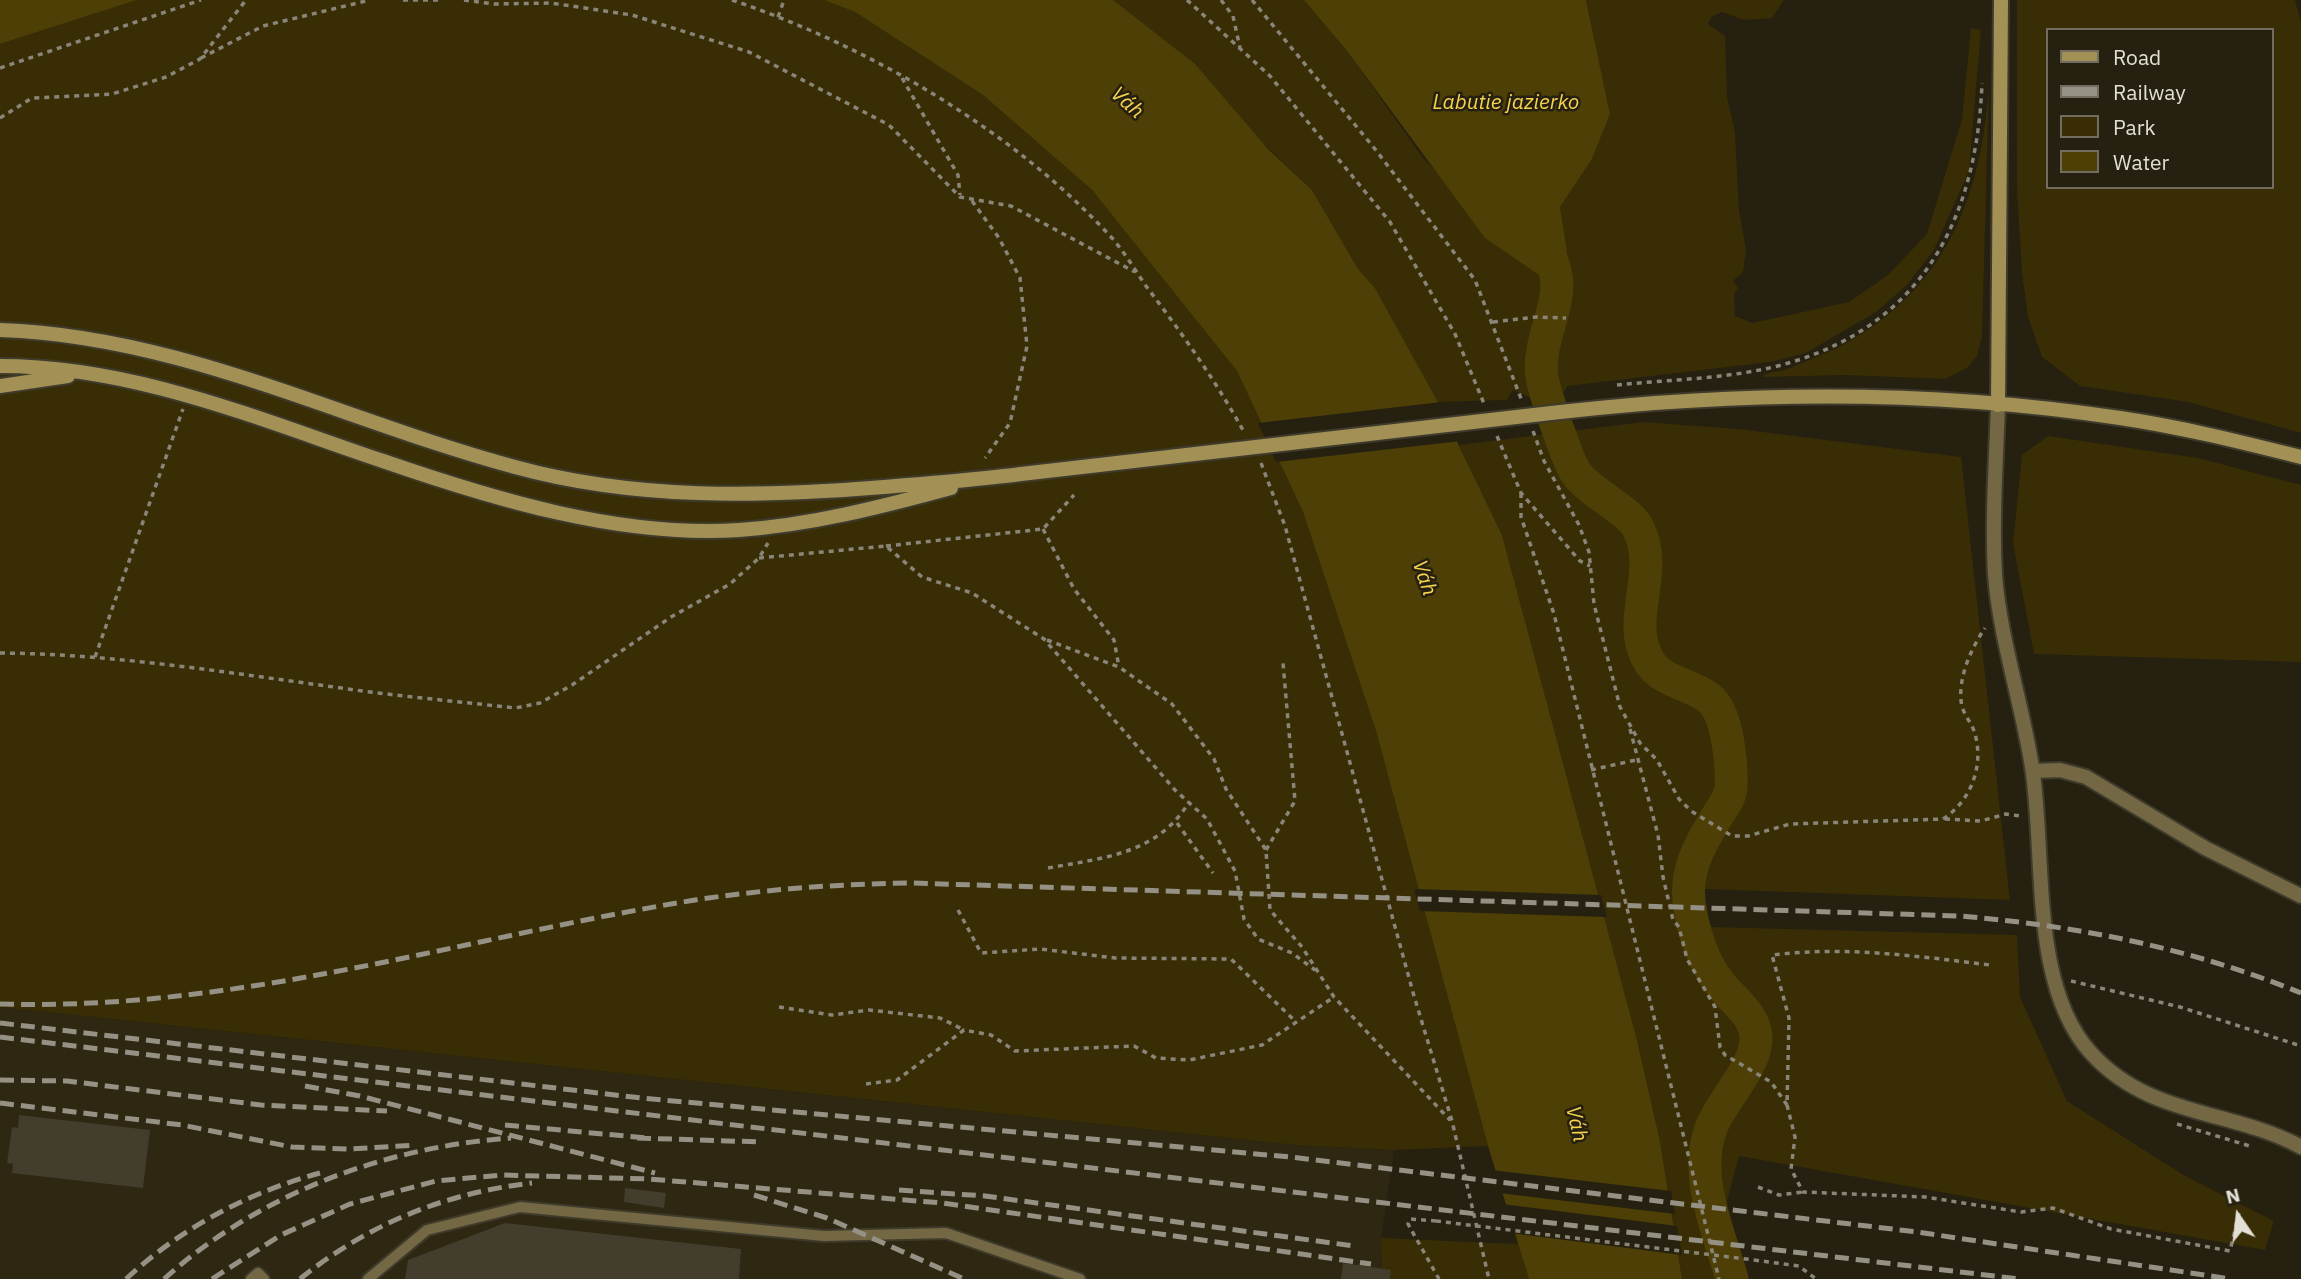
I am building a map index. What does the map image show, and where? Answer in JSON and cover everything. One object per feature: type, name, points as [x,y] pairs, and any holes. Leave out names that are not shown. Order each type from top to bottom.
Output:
[{"type":"main road","points":[[1998,405],[2001,0]]},
{"type":"main road","points":[[0,330],[50,334],[152,350],[218,369],[519,468],[624,488],[677,492],[803,493],[989,478],[1618,405],[1694,399],[1876,398],[1998,405],[2120,418],[2301,457]]},
{"type":"main road","points":[[0,366],[87,373],[187,395],[443,482],[516,503],[643,526],[738,530],[866,510],[989,478]]},
{"type":"main road","points":[[0,386],[87,373]]},
{"type":"street","points":[[1998,405],[1995,574],[1998,605],[2033,771],[2051,969],[2071,1026],[2091,1052],[2115,1074],[2142,1092],[2174,1106],[2301,1147]]},
{"type":"street","points":[[2033,771],[2060,770],[2086,777],[2206,848],[2301,896]]},
{"type":"lane","points":[[368,1279],[427,1230],[520,1207],[824,1236],[946,1233],[1080,1279]]},
{"type":"lane","points":[[251,1279],[258,1273],[264,1279]]},
{"type":"path","points":[[0,68],[201,0]]},
{"type":"path","points":[[200,59],[246,0]]},
{"type":"path","points":[[0,118],[32,97],[112,94],[166,77],[263,26],[370,0]]},
{"type":"path","points":[[403,0],[442,0]]},
{"type":"path","points":[[464,0],[494,4],[551,3],[632,15],[749,52],[889,125],[960,197],[1011,206],[1137,273]]},
{"type":"path","points":[[732,0],[778,17],[901,77],[975,120],[1065,191],[1114,240],[1219,389],[1248,440]]},
{"type":"path","points":[[778,17],[784,0]]},
{"type":"path","points":[[1187,0],[1270,76],[1390,222],[1455,334],[1485,408]]},
{"type":"path","points":[[1221,0],[1233,16],[1240,48]]},
{"type":"path","points":[[1252,0],[1451,245],[1475,280],[1525,411]]},
{"type":"path","points":[[1617,385],[1750,371],[1791,362],[1847,337],[1889,308],[1909,290],[1942,247],[1967,191],[1979,140],[1983,74]]},
{"type":"path","points":[[901,77],[958,175],[960,197]]},
{"type":"path","points":[[971,199],[999,238],[1020,278],[1027,346],[1010,423],[985,458]]},
{"type":"path","points":[[1493,322],[1536,317],[1566,318]]},
{"type":"path","points":[[95,657],[187,395]]},
{"type":"path","points":[[1530,423],[1544,461],[1579,525],[1591,567],[1594,604],[1620,707],[1630,727],[1657,760],[1679,799],[1732,836],[1748,836],[1790,824],[1943,819],[1981,821],[2006,814],[2022,816]]},
{"type":"path","points":[[1496,432],[1521,494],[1580,561],[1591,567]]},
{"type":"path","points":[[1260,461],[1285,526],[1414,996],[1452,1121],[1489,1279]]},
{"type":"path","points":[[1521,494],[1518,504],[1521,517],[1554,614],[1719,1279]]},
{"type":"path","points":[[759,558],[1043,529],[1074,495]]},
{"type":"path","points":[[1043,529],[1074,589],[1114,640],[1119,667]]},
{"type":"path","points":[[0,653],[95,657],[257,674],[335,688],[515,708],[540,703],[572,685],[671,617],[730,584],[759,558],[768,544]]},
{"type":"path","points":[[886,546],[922,577],[972,593],[1044,639],[1119,667],[1172,704],[1213,759],[1226,789],[1266,850],[1270,910],[1302,947],[1334,997],[1452,1121]]},
{"type":"path","points":[[1943,819],[1959,808],[1972,785],[1979,757],[1975,731],[1961,699],[1968,662],[1987,626]]},
{"type":"path","points":[[1044,639],[1189,803],[1207,819],[1235,871],[1244,919],[1258,939],[1292,953],[1315,970]]},
{"type":"path","points":[[1266,850],[1295,801],[1283,663]]},
{"type":"path","points":[[1630,727],[1636,760],[1658,835],[1663,877],[1674,920],[1679,926],[1687,959],[1715,1007],[1720,1046],[1725,1055],[1756,1070],[1771,1082],[1787,1105]]},
{"type":"path","points":[[1591,770],[1636,760]]},
{"type":"path","points":[[1048,868],[1137,849],[1177,823],[1189,803]]},
{"type":"path","points":[[2021,809],[2023,829]]},
{"type":"path","points":[[1177,823],[1213,873]]},
{"type":"path","points":[[958,910],[981,953],[1040,949],[1115,958],[1231,959],[1296,1022]]},
{"type":"path","points":[[1803,1192],[1791,1169],[1795,1137],[1787,1105],[1789,1018],[1772,955],[1863,950],[1908,953],[1990,965]]},
{"type":"path","points":[[2051,969],[2073,981],[2168,1004],[2301,1046]]},
{"type":"path","points":[[779,1007],[832,1015],[869,1010],[940,1018],[964,1030],[991,1035],[1015,1051],[1134,1046],[1156,1058],[1189,1060],[1262,1045],[1334,997]]},
{"type":"path","points":[[866,1084],[897,1080],[964,1030]]},
{"type":"path","points":[[2169,1122],[2264,1150]]},
{"type":"path","points":[[1758,1187],[1779,1195],[1803,1192],[1925,1197],[2021,1212],[2053,1208],[2111,1229],[2230,1251],[2239,1213]]},
{"type":"path","points":[[1439,1279],[1408,1224],[1410,1219],[1799,1266],[1816,1279]]},
{"type":"shaded area","points":[[0,1007],[1295,1145],[1394,1150],[1381,1238],[1382,1279],[0,1279]]},
{"type":"green space","points":[[137,0],[824,0],[855,12],[983,95],[1092,190],[1237,371],[1303,512],[1376,731],[1488,1146],[1394,1150],[1295,1145],[0,1007],[0,44]]},
{"type":"green space","points":[[1113,0],[1304,0],[1347,51],[1423,158],[1539,275],[1567,251],[1560,207],[1592,159],[1610,114],[1586,0],[1784,0],[1772,18],[1744,20],[1722,12],[1711,17],[1708,24],[1725,36],[1727,97],[1735,132],[1739,210],[1746,250],[1743,272],[1733,281],[1738,288],[1734,294],[1735,316],[1752,323],[1849,302],[1888,275],[1927,234],[1962,119],[1971,28],[1981,30],[1969,171],[1934,250],[1907,285],[1876,312],[1806,353],[1770,362],[1567,386],[1564,392],[1551,387],[1533,399],[1513,390],[1507,400],[1438,402],[1375,288],[1358,269],[1312,190]]},
{"type":"green space","points":[[2017,0],[2295,0],[2301,23],[2301,433],[2188,402],[2080,386],[2042,357],[2028,317],[2022,273],[2017,189]]},
{"type":"green space","points":[[1989,84],[1982,336],[1977,356],[1967,368],[1945,379],[1846,375],[1762,377],[1790,368],[1848,342],[1883,319],[1912,293],[1935,264],[1954,232],[1968,198],[1985,123]]},
{"type":"green space","points":[[1643,422],[1739,429],[1961,457],[2010,900],[1678,888],[1712,927],[2017,935],[2020,997],[2067,1101],[2185,1176],[2274,1221],[2265,1250],[1739,1156],[1712,1257],[1719,1279],[1682,1279],[1660,1141],[1637,1040],[1502,535],[1459,445]]},
{"type":"green space","points":[[2048,436],[2198,458],[2301,485],[2301,662],[2034,654],[2013,543],[2022,455]]},
{"type":"green space","points":[[1381,1238],[1518,1244],[1529,1279],[1382,1279]]},
{"type":"water","points":[[0,0],[137,0],[0,44]]},
{"type":"water","name":"Váh","points":[[824,0],[1113,0],[1195,64],[1268,149],[1312,190],[1358,269],[1375,288],[1438,402],[1502,535],[1637,1040],[1660,1141],[1682,1279],[1529,1279],[1488,1146],[1376,731],[1303,512],[1237,371],[1092,190],[983,95],[855,12]]},
{"type":"water","name":"Labutie jazierko","points":[[1304,0],[1586,0],[1610,114],[1592,159],[1560,207],[1567,251],[1539,275],[1485,238],[1347,51]]},
{"type":"pier","points":[[1442,402],[1461,441],[1276,462],[1258,423]]},
{"type":"pier","points":[[1414,889],[1601,895],[1607,917],[1420,911]]},
{"type":"pier","points":[[1491,1170],[1671,1191],[1675,1214],[1499,1193]]},
{"type":"pier","points":[[1502,1204],[1677,1226],[1682,1255],[1511,1233]]},
{"type":"building","points":[[19,1115],[150,1130],[143,1188],[12,1173],[13,1164],[7,1163],[12,1127],[18,1128]]},
{"type":"building","points":[[625,1188],[666,1193],[664,1208],[624,1202]]},
{"type":"building","points":[[505,1223],[741,1249],[739,1279],[405,1279],[408,1260]]},
{"type":"building","points":[[1343,1263],[1391,1270],[1390,1279],[1341,1279]]},
{"type":"waterway","points":[[1533,223],[1551,258],[1556,277],[1556,296],[1541,367],[1562,441],[1572,466],[1582,480],[1627,515],[1638,528],[1646,562],[1640,629],[1642,645],[1649,661],[1661,674],[1709,698],[1721,715],[1728,740],[1730,792],[1698,850],[1690,874],[1689,900],[1693,924],[1705,960],[1721,985],[1748,1015],[1756,1038],[1750,1061],[1716,1118],[1706,1147],[1706,1185],[1732,1279]]},
{"type":"railway","points":[[0,1004],[90,1003],[178,996],[350,969],[695,900],[803,888],[912,883],[1960,916],[2048,926],[2134,941],[2218,963],[2301,993]]},
{"type":"railway","points":[[0,1023],[641,1098],[1290,1157],[1917,1232],[2231,1279]]},
{"type":"railway","points":[[0,1037],[2019,1279]]},
{"type":"railway","points":[[0,1080],[67,1081],[261,1105],[387,1111]]},
{"type":"railway","points":[[305,1086],[360,1096],[655,1173]]},
{"type":"railway","points":[[0,1103],[182,1125],[292,1147],[350,1149],[416,1145]]},
{"type":"railway","points":[[505,1125],[647,1138]]},
{"type":"railway","points":[[164,1279],[240,1222],[282,1199],[326,1180],[370,1164],[417,1152],[511,1138]]},
{"type":"railway","points":[[637,1138],[762,1142]]},
{"type":"railway","points":[[126,1279],[169,1244],[216,1214],[267,1191],[320,1173]]},
{"type":"railway","points":[[212,1279],[281,1235],[350,1204],[436,1181],[502,1175],[649,1179],[942,1203],[1371,1264]]},
{"type":"railway","points":[[300,1279],[353,1242],[409,1214],[469,1194],[532,1183]]},
{"type":"railway","points":[[899,1190],[985,1196],[1354,1246]]},
{"type":"railway","points":[[754,1195],[827,1218],[964,1279]]}]
